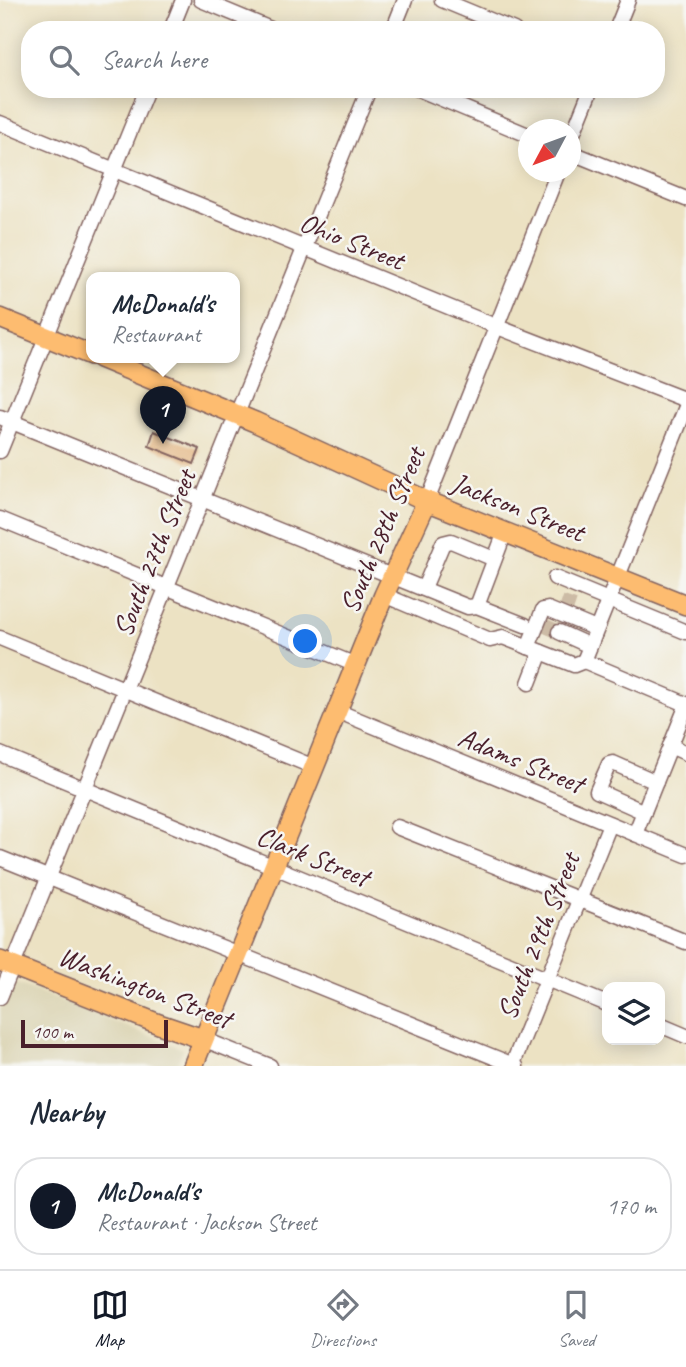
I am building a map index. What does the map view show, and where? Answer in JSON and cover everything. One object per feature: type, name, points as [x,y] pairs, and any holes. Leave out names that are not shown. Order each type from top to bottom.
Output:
[{"type":"main road","points":[[0,318],[86,353]]},
{"type":"main road","name":"Jackson Street","points":[[112,363],[237,414],[426,501],[686,604]]},
{"type":"main road","name":"South 28th Street","points":[[193,1066],[384,595],[426,501]]},
{"type":"main road","name":"Washington Street","points":[[6,963],[204,1039]]},
{"type":"street","points":[[175,21],[183,0]]},
{"type":"street","points":[[201,0],[251,21]]},
{"type":"street","points":[[397,21],[405,0]]},
{"type":"street","points":[[442,0],[492,21]]},
{"type":"street","points":[[620,21],[628,0]]},
{"type":"street","points":[[0,451],[6,420],[47,337],[143,98]]},
{"type":"street","name":"South 27th Street","points":[[0,997],[6,963],[48,877],[85,789],[365,98]]},
{"type":"street","points":[[440,98],[518,131]]},
{"type":"street","points":[[579,119],[588,98]]},
{"type":"street","name":"Ohio Street","points":[[0,123],[495,326],[686,400]]},
{"type":"street","points":[[581,156],[686,199]]},
{"type":"street","name":"South 28th Street","points":[[426,501],[554,182]]},
{"type":"street","points":[[584,661],[686,407]]},
{"type":"street","points":[[6,420],[468,607],[477,606],[535,624]]},
{"type":"street","points":[[0,519],[356,666]]},
{"type":"street","points":[[477,606],[505,532]]},
{"type":"street","points":[[424,588],[443,543],[451,541],[494,559]]},
{"type":"street","points":[[568,602],[584,564]]},
{"type":"street","points":[[555,578],[568,602],[596,629]]},
{"type":"street","points":[[384,595],[489,640],[503,636],[574,665],[584,661],[686,706],[635,834]]},
{"type":"street","points":[[528,683],[535,649],[535,624],[543,610],[568,602],[607,600],[686,632]]},
{"type":"street","points":[[559,632],[590,646]]},
{"type":"street","points":[[0,638],[314,766]]},
{"type":"street","name":"Adams Street","points":[[337,711],[686,855]]},
{"type":"street","points":[[670,746],[686,753]]},
{"type":"street","name":"Clark Street","points":[[0,754],[602,1002]]},
{"type":"street","points":[[643,812],[591,788],[613,762],[656,782]]},
{"type":"street","name":"South 29th Street","points":[[513,1065],[610,824]]},
{"type":"street","points":[[397,827],[686,942]]},
{"type":"street","points":[[0,858],[513,1065]]},
{"type":"street","points":[[665,1027],[686,1036]]},
{"type":"street","name":"Washington Street","points":[[204,1039],[270,1066]]},
{"type":"shaded area","points":[[0,977],[183,1049],[176,1066],[0,1066]]},
{"type":"building","points":[[154,431],[200,449],[194,464],[149,446]]},
{"type":"tunnel","points":[[566,610],[570,598]]},
{"type":"tunnel","points":[[543,625],[559,632]]},
{"type":"place","name":"McDonald's","points":[[163,444]]}]
